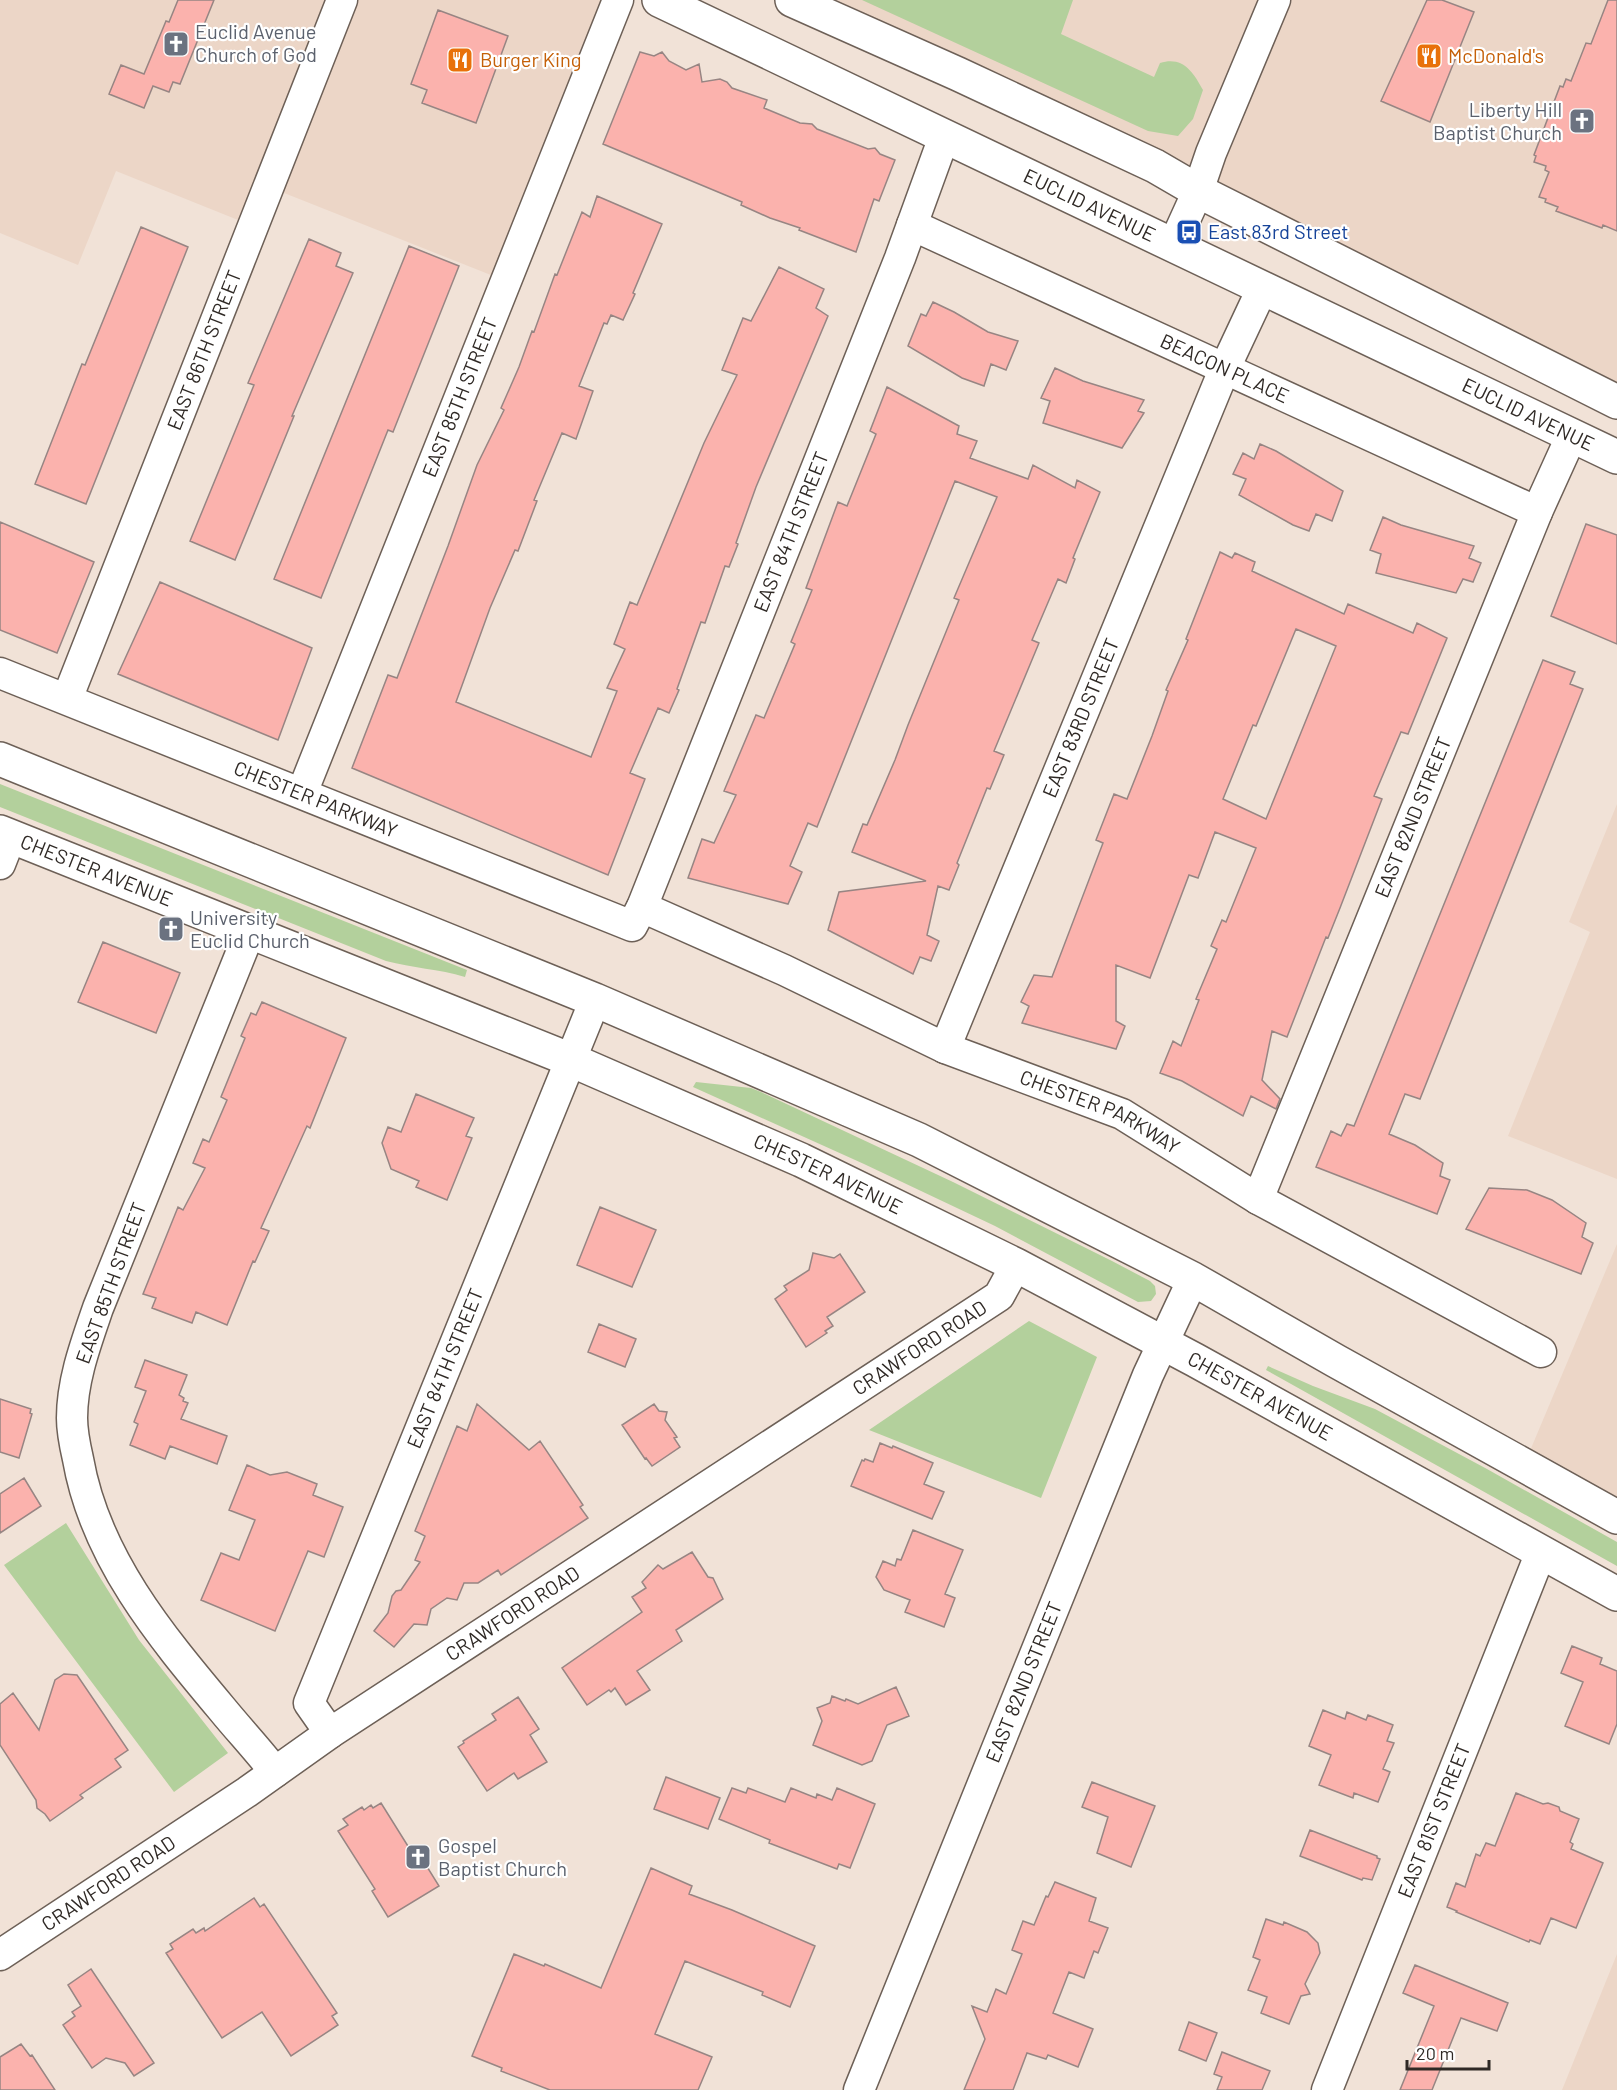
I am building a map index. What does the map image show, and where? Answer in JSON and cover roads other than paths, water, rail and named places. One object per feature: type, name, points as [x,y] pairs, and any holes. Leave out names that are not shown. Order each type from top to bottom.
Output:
[{"type":"main road","name":"EUCLID AVENUE","points":[[659,0],[1617,457]]},
{"type":"main road","points":[[792,0],[1145,161],[1198,191],[1616,397]]},
{"type":"main road","points":[[0,759],[595,1000],[919,1140],[1193,1279],[1617,1517]]},
{"type":"main road","name":"CHESTER AVENUE","points":[[4,844],[249,931],[571,1060],[801,1160],[1016,1265],[1617,1594]]},
{"type":"street","name":"EAST 86TH STREET","points":[[67,699],[342,0]]},
{"type":"street","name":"EAST 85TH STREET","points":[[302,793],[618,0]]},
{"type":"street","points":[[1173,246],[1198,191],[1211,153],[1275,0]]},
{"type":"street","name":"EAST 84TH STREET","points":[[637,917],[912,225],[944,137]]},
{"type":"street","name":"BEACON PLACE","points":[[912,225],[1537,512]]},
{"type":"street","name":"EAST 83RD STREET","points":[[945,1048],[1224,370],[1262,288]]},
{"type":"street","name":"EAST 82ND STREET","points":[[1258,1199],[1537,512],[1571,437]]},
{"type":"street","name":"CHESTER PARKWAY","points":[[0,673],[302,793],[784,970],[945,1048],[1122,1114],[1258,1199],[1541,1352]]},
{"type":"street","name":"EAST 85TH STREET","points":[[249,931],[98,1308],[78,1370],[72,1420],[85,1495],[96,1525],[120,1573],[152,1620],[275,1772]]},
{"type":"street","name":"EAST 84TH STREET","points":[[330,1733],[309,1703],[595,1000]]},
{"type":"street","name":"CRAWFORD ROAD","points":[[0,1955],[330,1733],[999,1296],[1016,1265]]},
{"type":"street","name":"EAST 82ND STREET","points":[[859,2090],[1162,1343],[1193,1279]]},
{"type":"street","name":"EAST 81ST STREET","points":[[1327,2090],[1541,1552]]},
{"type":"place","name":"Euclid Avenue Church of God","points":[[176,44]]},
{"type":"place","name":"McDonald's","points":[[1429,56]]},
{"type":"place","name":"Burger King","points":[[460,60]]},
{"type":"place","name":"Liberty Hill Baptist Church","points":[[1582,121]]},
{"type":"place","name":"East 83rd Street","points":[[1189,232]]},
{"type":"place","name":"University Euclid Church","points":[[171,929]]},
{"type":"place","name":"Gospel Baptist Church","points":[[418,1857]]}]
